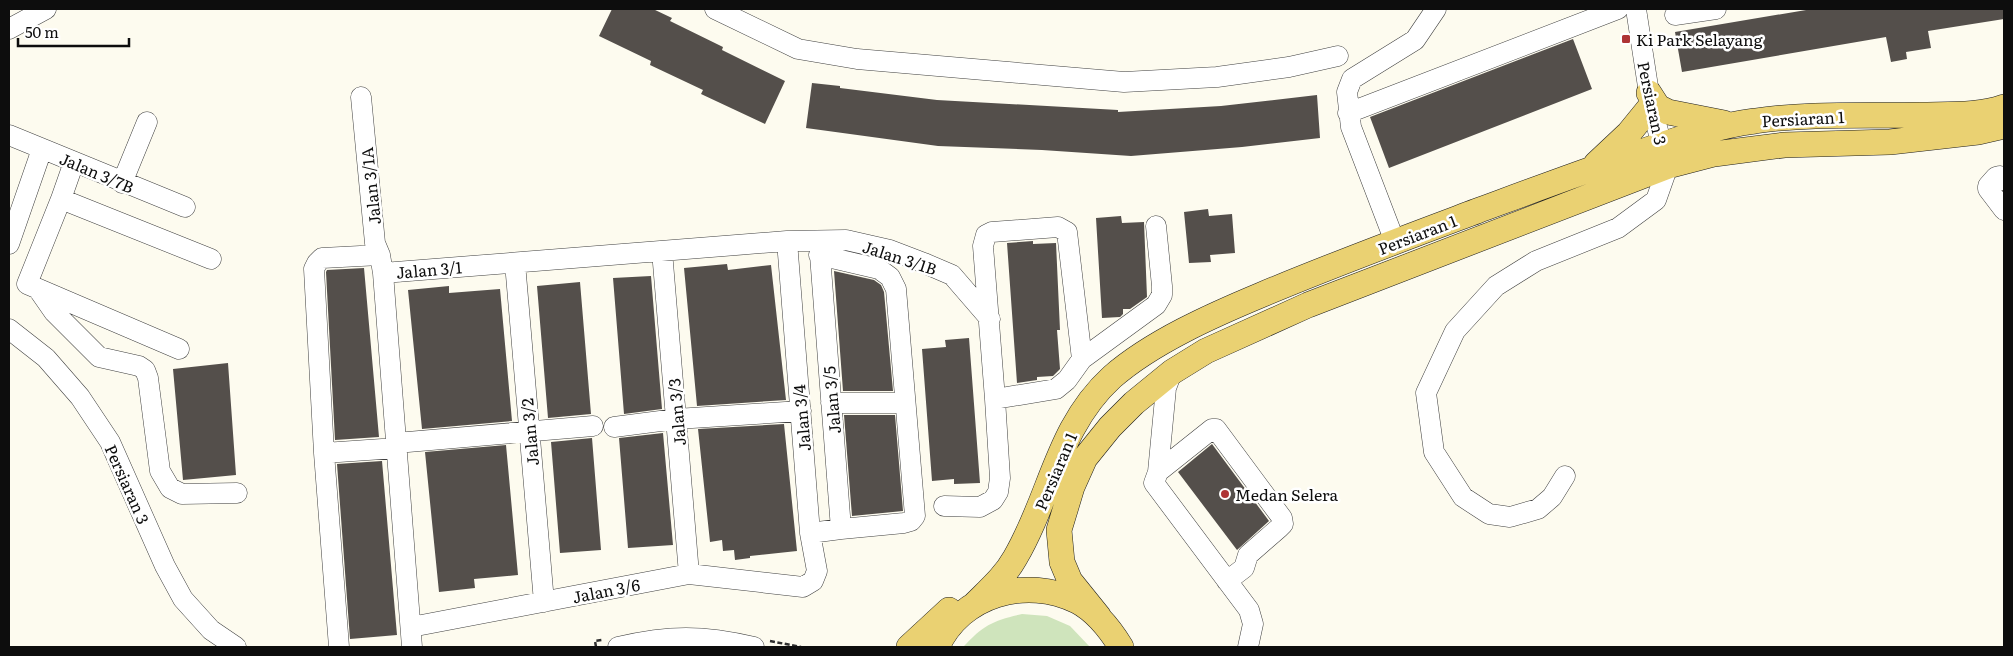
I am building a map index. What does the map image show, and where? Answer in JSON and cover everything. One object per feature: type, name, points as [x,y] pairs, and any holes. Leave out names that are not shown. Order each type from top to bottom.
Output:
[{"type":"main road","points":[[1591,169],[1629,133],[1650,99],[1658,107],[1668,112],[1733,125]]},
{"type":"main road","name":"Persiaran 1","points":[[1100,617],[1070,581],[1062,562],[1059,530],[1072,487],[1086,458],[1122,414],[1172,372],[1206,351],[1308,305],[1664,156],[1715,128],[1757,120],[1817,116],[1945,114],[1996,110],[2004,107]]},
{"type":"main road","name":"Persiaran 1","points":[[975,604],[1000,579],[1014,559],[1027,536],[1063,445],[1090,401],[1113,376],[1140,356],[1192,326],[1297,280],[1591,169],[1664,156],[1714,154],[1784,145],[1890,142],[1978,132],[2004,126]]},
{"type":"main road","points":[[1059,530],[1070,542],[1081,570],[1106,608],[1120,625],[1132,647]]},
{"type":"main road","points":[[909,647],[1000,564],[1027,536]]},
{"type":"main road","points":[[936,644],[956,619],[975,604],[1000,593],[1026,589],[1053,592],[1078,601],[1100,617],[1112,631],[1121,647]]},
{"type":"street","points":[[9,28],[46,9]]},
{"type":"street","points":[[715,9],[798,49],[849,58],[1124,82],[1217,76],[1289,67],[1338,56]]},
{"type":"street","points":[[1395,242],[1351,127],[1347,92],[1352,79],[1415,40],[1436,9]]},
{"type":"street","points":[[1348,113],[1618,9]]},
{"type":"street","name":"Persiaran 3","points":[[1636,9],[1650,99],[1664,156]]},
{"type":"street","points":[[1675,15],[1716,9]]},
{"type":"street","name":"Jalan 3/1A","points":[[361,97],[375,243],[381,264]]},
{"type":"street","points":[[122,183],[147,122]]},
{"type":"street","points":[[1978,132],[2004,141]]},
{"type":"street","name":"Jalan 3/7B","points":[[9,136],[185,207]]},
{"type":"street","points":[[9,244],[42,148]]},
{"type":"street","points":[[1564,476],[1552,497],[1538,509],[1510,518],[1489,514],[1463,497],[1434,452],[1426,393],[1455,331],[1496,286],[1536,261],[1618,228],[1656,200],[1664,156]]},
{"type":"street","points":[[74,162],[27,284],[179,349]]},
{"type":"street","points":[[2004,180],[2000,176],[1996,177],[1988,186],[1988,190],[2004,210]]},
{"type":"street","points":[[61,199],[211,259]]},
{"type":"street","points":[[995,399],[1056,389],[1067,380],[1082,359],[1156,305],[1162,295],[1156,226]]},
{"type":"street","points":[[944,506],[980,507],[993,500],[998,492],[1000,478],[990,319],[983,246],[986,235],[992,232],[1058,227],[1066,232],[1069,238],[1082,359]]},
{"type":"street","name":"Jalan 3/1B","points":[[819,248],[846,240],[890,250],[952,275],[990,319]]},
{"type":"street","name":"Jalan 3/1","points":[[411,637],[381,264],[515,263],[787,241],[819,248]]},
{"type":"street","name":"Jalan 3/4","points":[[787,241],[810,533],[817,571],[813,581],[803,587]]},
{"type":"street","points":[[810,533],[842,528],[904,524],[911,521],[915,516],[896,289],[890,277],[879,269],[819,248]]},
{"type":"street","name":"Jalan 3/5","points":[[819,248],[842,528]]},
{"type":"street","name":"Jalan 3/3","points":[[662,251],[689,574]]},
{"type":"street","points":[[339,647],[324,453],[314,270],[317,262],[322,258],[381,264]]},
{"type":"street","name":"Jalan 3/2","points":[[515,263],[544,602]]},
{"type":"street","points":[[38,289],[54,312],[99,357],[139,366],[145,370],[148,378],[160,471],[170,488],[182,494],[237,493]]},
{"type":"street","name":"Persiaran 3","points":[[9,329],[46,358],[80,397],[110,442],[165,566],[183,599],[211,630],[236,647]]},
{"type":"street","points":[[1172,372],[1166,388],[1157,475],[1154,483],[1249,610],[1253,624],[1248,647]]},
{"type":"street","points":[[831,403],[905,403]]},
{"type":"street","points":[[614,427],[676,419],[801,411]]},
{"type":"street","points":[[324,453],[592,426]]},
{"type":"street","points":[[1157,475],[1212,429],[1216,428],[1282,518],[1283,524],[1248,555],[1244,568],[1227,581]]},
{"type":"street","name":"Jalan 3/6","points":[[411,637],[544,602],[689,574],[803,587]]},
{"type":"street","points":[[618,647],[648,640],[677,637],[700,638],[754,647]]},
{"type":"green space","points":[[1022,614],[1047,616],[1070,626],[1090,647],[963,647],[977,633],[990,624]]},
{"type":"building","points":[[612,9],[653,9],[672,18],[670,21],[723,47],[722,50],[785,81],[765,124],[701,94],[703,90],[650,65],[651,61],[599,36]]},
{"type":"building","points":[[1812,9],[2004,9],[2004,19],[1928,31],[1931,48],[1906,52],[1907,59],[1891,62],[1886,37],[1682,72],[1675,32]]},
{"type":"building","points":[[1573,39],[1592,89],[1389,168],[1370,117]]},
{"type":"building","points":[[812,83],[937,100],[1118,110],[1118,112],[1221,106],[1317,95],[1320,138],[1242,147],[1131,156],[938,146],[806,128]]},
{"type":"building","points":[[1208,209],[1209,216],[1232,214],[1235,253],[1210,255],[1211,262],[1189,263],[1184,212]]},
{"type":"building","points":[[1121,216],[1122,223],[1144,222],[1147,297],[1130,309],[1123,309],[1123,314],[1120,317],[1102,318],[1096,218]]},
{"type":"building","points":[[1033,241],[1033,244],[1056,243],[1060,330],[1057,330],[1060,369],[1053,376],[1037,377],[1037,380],[1017,383],[1007,243]]},
{"type":"building","points":[[727,264],[728,270],[771,265],[786,400],[697,406],[684,268]]},
{"type":"building","points":[[364,268],[379,437],[335,440],[326,272],[327,270]]},
{"type":"building","points":[[834,271],[874,280],[881,285],[884,292],[893,391],[843,391]]},
{"type":"building","points":[[651,276],[662,409],[624,414],[613,278]]},
{"type":"building","points":[[580,282],[591,414],[548,418],[537,286]]},
{"type":"building","points":[[449,286],[449,293],[500,289],[512,421],[422,429],[408,290]]},
{"type":"building","points":[[969,338],[980,483],[954,484],[954,479],[932,481],[922,349],[946,347],[945,340]]},
{"type":"building","points":[[228,363],[236,475],[183,480],[173,369]]},
{"type":"building","points":[[844,415],[895,415],[903,511],[852,516]]},
{"type":"building","points":[[784,424],[797,551],[750,556],[750,558],[735,560],[734,550],[723,551],[722,540],[710,542],[698,429]]},
{"type":"building","points":[[663,433],[673,545],[628,548],[619,438]]},
{"type":"building","points":[[592,438],[601,550],[560,553],[551,442]]},
{"type":"building","name":"Medan Selera","points":[[1212,444],[1269,521],[1237,550],[1178,472]]},
{"type":"building","points":[[506,445],[518,575],[474,579],[475,588],[439,592],[425,452]]},
{"type":"building","points":[[382,461],[397,635],[350,639],[337,464]]},
{"type":"place","name":"Ki Park Selayang","points":[[1626,39]]},
{"type":"place","name":"Medan Selera","points":[[1225,494]]}]
